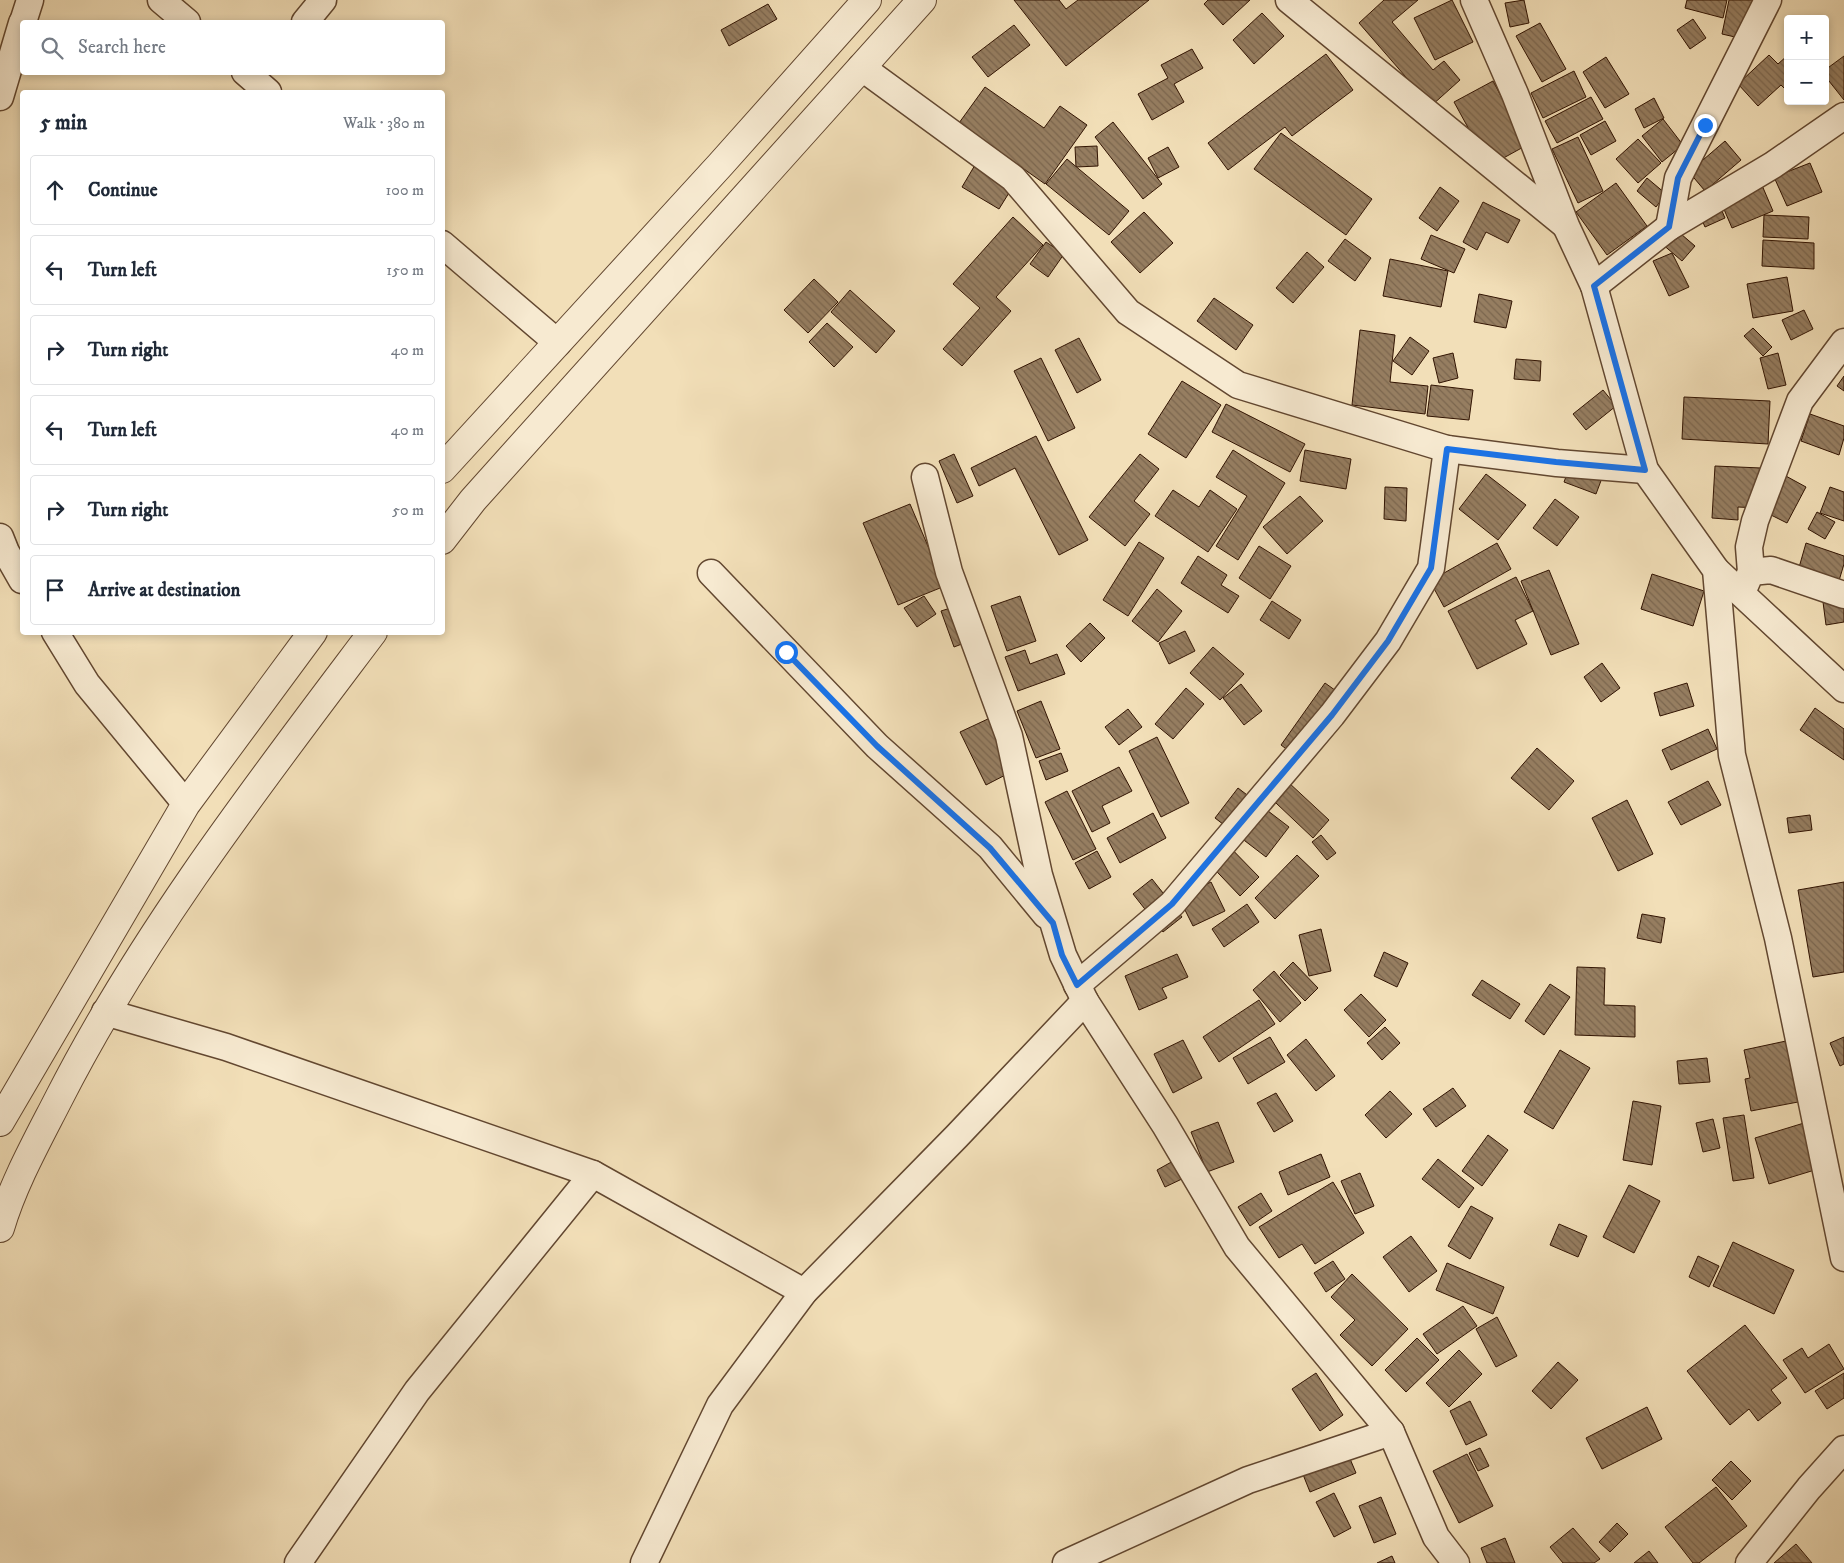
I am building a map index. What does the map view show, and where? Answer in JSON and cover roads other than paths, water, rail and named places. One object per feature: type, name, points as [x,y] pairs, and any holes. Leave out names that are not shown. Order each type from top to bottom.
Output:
[{"type":"street","points":[[24,20],[30,0]]},
{"type":"street","points":[[161,0],[185,20]]},
{"type":"street","points":[[307,20],[323,0]]},
{"type":"street","points":[[445,466],[867,0]]},
{"type":"street","points":[[445,536],[480,492],[922,0]]},
{"type":"street","points":[[1289,0],[1566,226]]},
{"type":"street","points":[[1474,0],[1515,94],[1566,226],[1594,286],[1645,470],[1716,570],[1732,755],[1778,938],[1844,1258]]},
{"type":"street","points":[[1669,227],[1678,178],[1768,0]]},
{"type":"street","points":[[0,97],[20,33]]},
{"type":"street","points":[[861,67],[1013,178],[1128,312],[1238,385],[1447,449],[1645,470]]},
{"type":"street","points":[[1594,286],[1669,227],[1773,165],[1844,116]]},
{"type":"street","points":[[445,247],[558,343]]},
{"type":"street","points":[[1746,583],[1749,547],[1755,520],[1800,401],[1844,342]]},
{"type":"street","points":[[644,1563],[720,1405],[804,1292],[957,1136],[1081,993],[1172,904],[1332,715],[1388,641],[1431,568],[1447,449]]},
{"type":"street","points":[[925,478],[949,572],[1009,736],[1039,875],[1062,955],[1081,993],[1165,1125],[1237,1247],[1391,1432],[1436,1537],[1456,1563]]},
{"type":"street","points":[[0,537],[20,576]]},
{"type":"street","points":[[1716,570],[1746,583],[1844,689]]},
{"type":"street","points":[[1746,583],[1771,570],[1844,595]]},
{"type":"street","points":[[711,573],[877,746],[990,848],[1053,923]]},
{"type":"street","points":[[57,635],[87,684],[186,804]]},
{"type":"street","points":[[0,1122],[186,804],[311,635]]},
{"type":"street","points":[[0,1228],[33,1148],[105,1012],[195,874],[371,635]]},
{"type":"street","points":[[105,1012],[226,1047],[592,1174],[804,1292]]},
{"type":"street","points":[[298,1563],[417,1391],[592,1174]]},
{"type":"street","points":[[1066,1563],[1248,1480],[1391,1432]]},
{"type":"street","points":[[1749,1563],[1808,1488],[1844,1449]]}]
